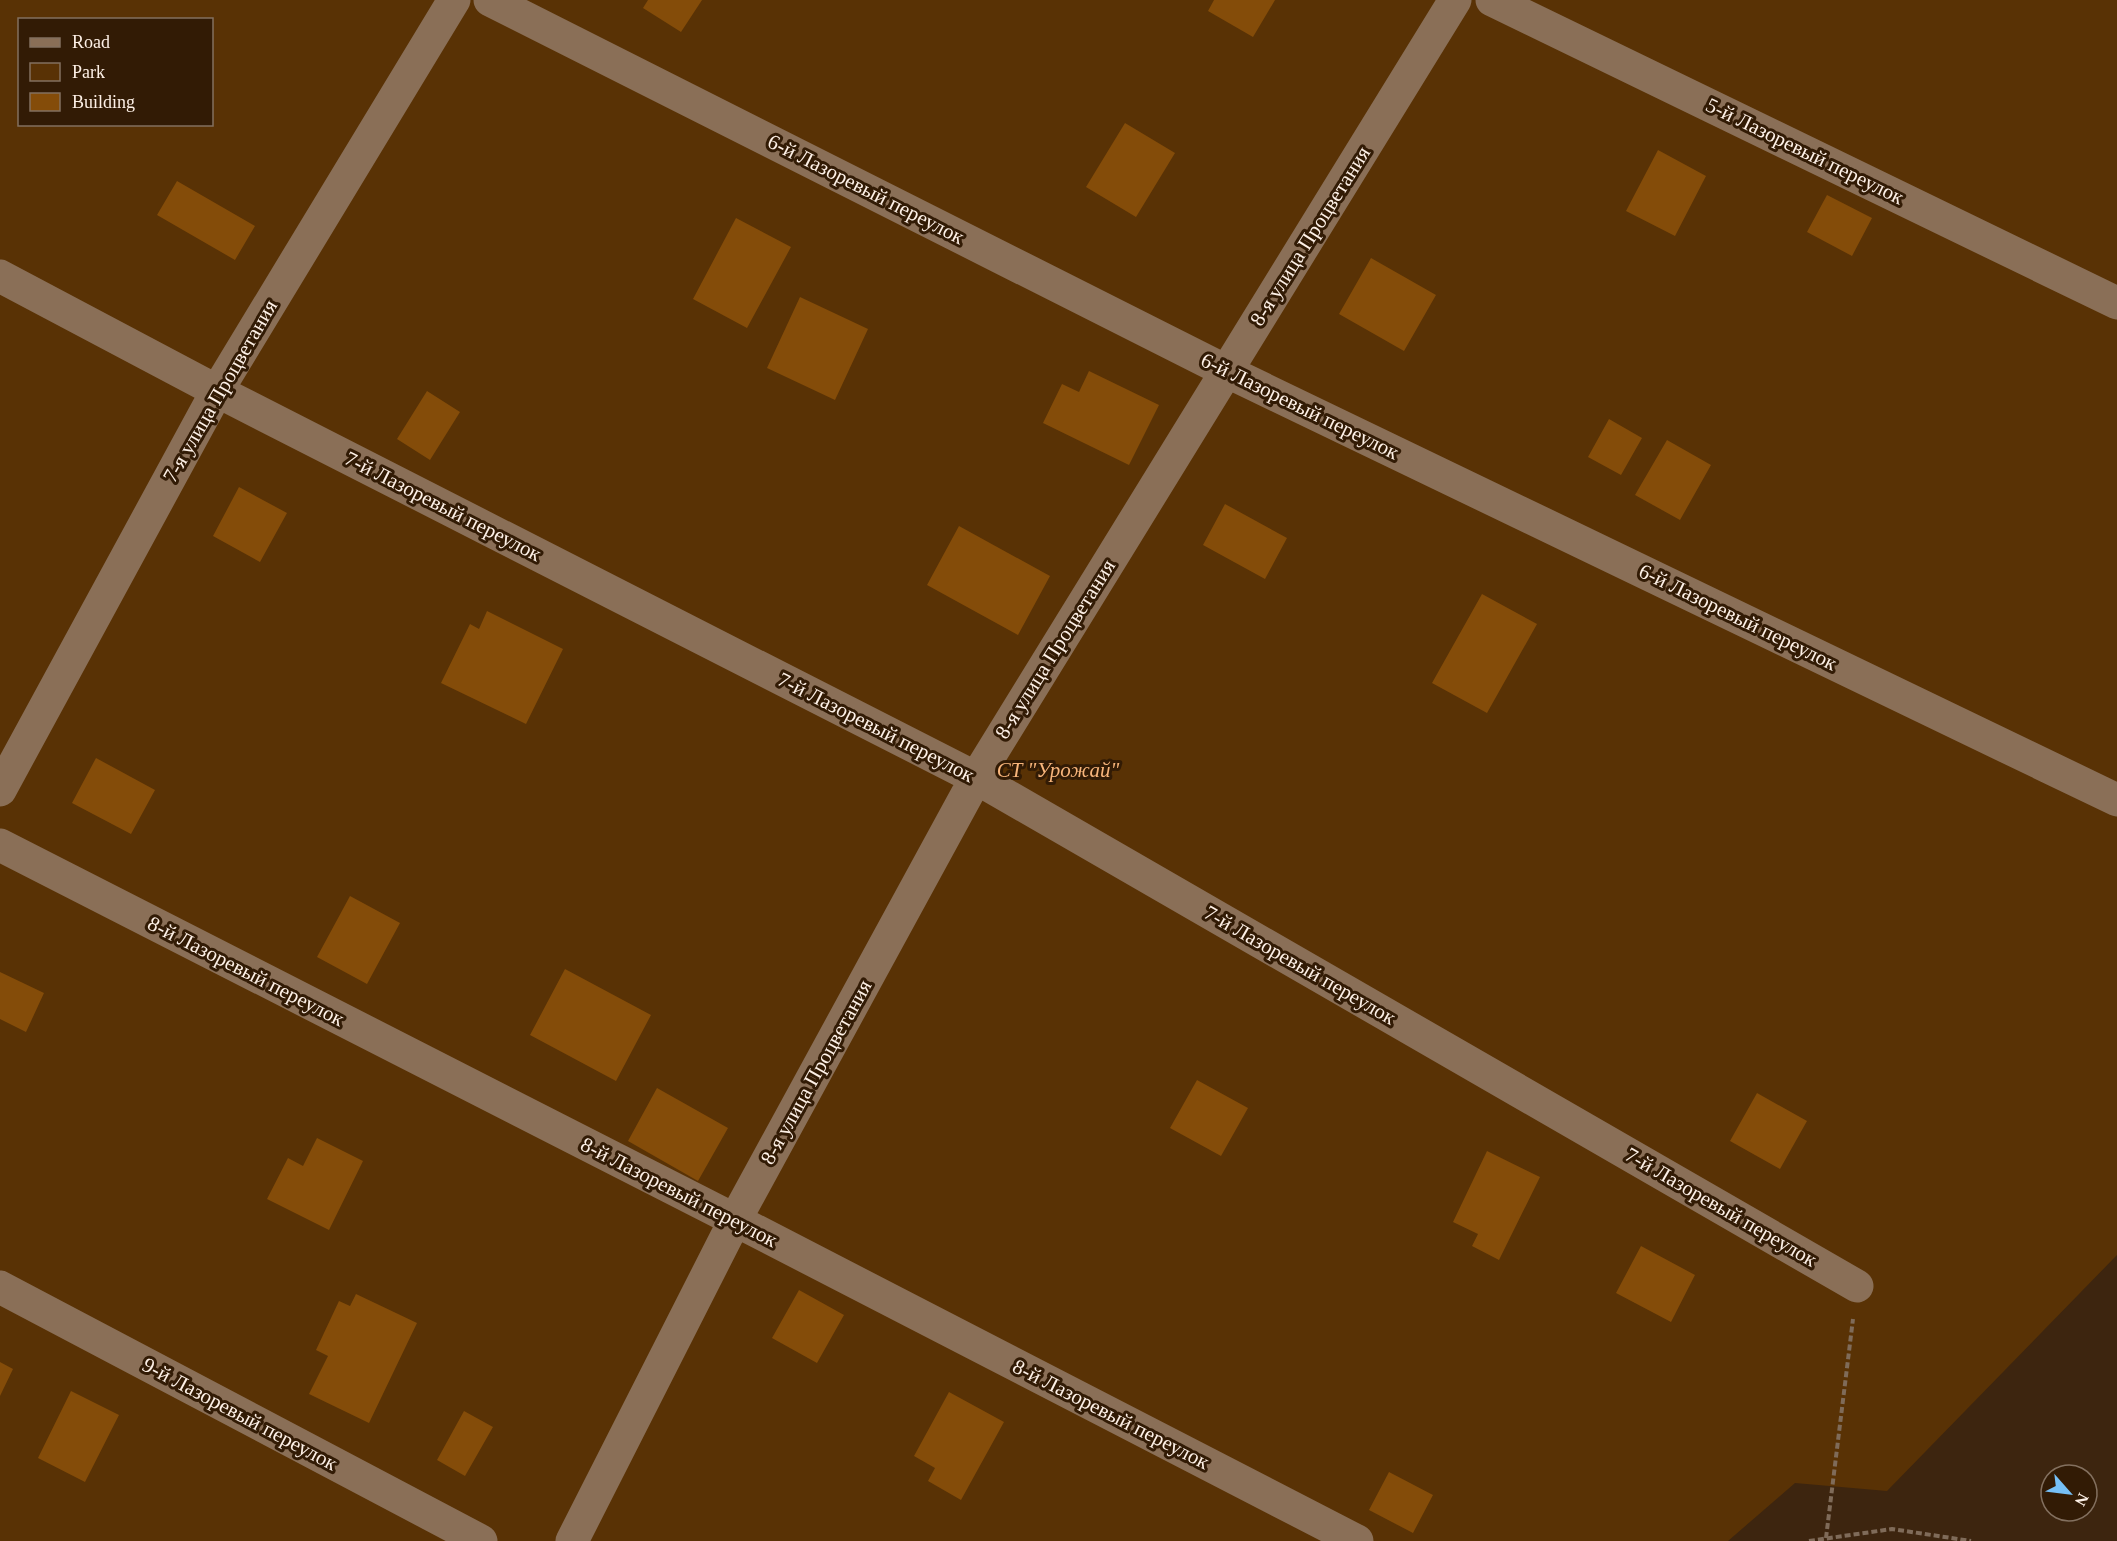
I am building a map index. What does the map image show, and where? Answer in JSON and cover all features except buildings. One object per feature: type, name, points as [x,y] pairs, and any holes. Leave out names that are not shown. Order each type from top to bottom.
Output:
[{"type":"lane","name":"7-я улица Процветания","points":[[0,790],[217,391],[454,0]]},
{"type":"lane","name":"6-й Лазоревый переулок","points":[[490,0],[1226,371],[2117,800]]},
{"type":"lane","name":"8-я улица Процветания","points":[[572,1541],[735,1220],[976,778],[1455,0]]},
{"type":"lane","name":"5-й Лазоревый переулок","points":[[1492,0],[2117,303]]},
{"type":"lane","name":"7-й Лазоревый переулок","points":[[0,276],[217,391],[976,778],[1857,1286]]},
{"type":"lane","name":"8-й Лазоревый переулок","points":[[0,845],[1357,1541]]},
{"type":"lane","name":"9-й Лазоревый переулок","points":[[0,1287],[481,1541]]},
{"type":"path","points":[[1826,1538],[1857,1286]]},
{"type":"path","points":[[1809,1541],[1892,1529],[1971,1541]]},
{"type":"green space","name":"СТ \"Урожай\"","points":[[0,0],[2117,0],[2117,1255],[1887,1491],[1795,1483],[1728,1541],[0,1541]]}]
